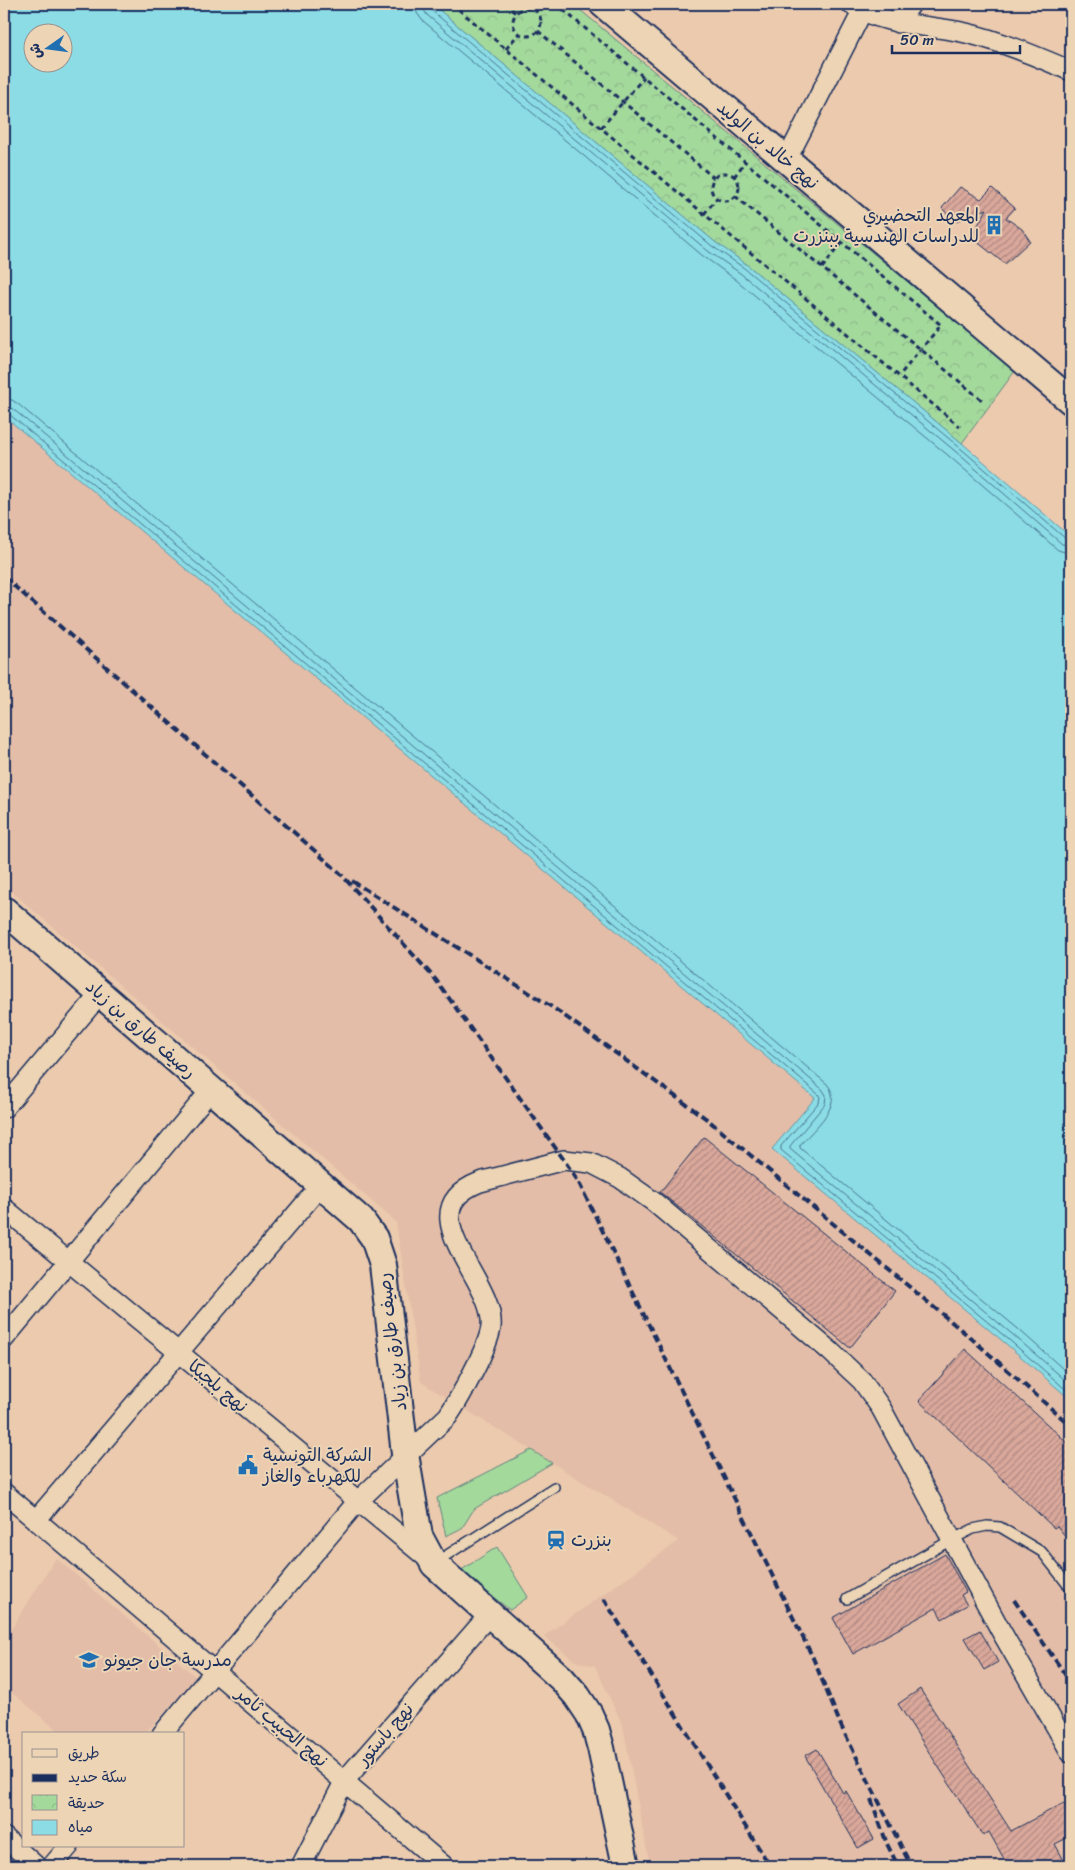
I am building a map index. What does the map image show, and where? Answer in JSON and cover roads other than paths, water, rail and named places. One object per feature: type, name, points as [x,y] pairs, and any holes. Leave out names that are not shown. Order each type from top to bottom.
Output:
[{"type":"main road","name":"نهج خالد بن الوليد","points":[[603,4],[1071,401]]},
{"type":"main road","name":"رصيف طارق بن زياد","points":[[4,910],[361,1220],[374,1238],[384,1265],[406,1454],[419,1536],[434,1564],[562,1680],[589,1714],[602,1748],[626,1866]]},
{"type":"street","points":[[898,23],[911,4]]},
{"type":"street","points":[[786,161],[856,8],[898,23],[966,33],[1032,55],[1071,71]]},
{"type":"street","points":[[4,1108],[100,994]]},
{"type":"street","points":[[4,1339],[211,1090]]},
{"type":"street","points":[[164,1732],[357,1502],[448,1416],[456,1404],[488,1340],[492,1326],[487,1300],[450,1227],[453,1204],[459,1194],[468,1187],[480,1182],[564,1160],[591,1163],[620,1178],[654,1202],[830,1351],[862,1381],[881,1408],[951,1540],[1071,1752]]},
{"type":"street","points":[[36,1520],[321,1185]]},
{"type":"street","name":"نهج بلجيكا","points":[[4,1208],[434,1564]]},
{"type":"street","name":"نهج الحبيب ثامر","points":[[4,1493],[345,1780],[444,1866]]},
{"type":"street","name":"نهج باستور","points":[[301,1866],[345,1780],[489,1615]]},
{"type":"street","points":[[4,1837],[36,1866]]},
{"type":"street","points":[[52,1866],[67,1848]]},
{"type":"lane","points":[[434,1564],[554,1487]]},
{"type":"lane","points":[[847,1599],[951,1540],[987,1526],[1000,1526],[1042,1552],[1071,1589]]},
{"type":"water","points":[[4,4],[432,4],[715,242],[746,264],[962,443],[1071,537],[1071,1400],[772,1149],[815,1098],[4,416]]},
{"type":"railway","points":[[4,577],[340,873],[436,980],[564,1160],[578,1181],[813,1658],[842,1728],[911,1866]]},
{"type":"railway","points":[[352,881],[555,1009],[708,1120],[971,1338],[1071,1426]]},
{"type":"railway","points":[[604,1599],[770,1866]]},
{"type":"railway","points":[[1014,1600],[1071,1683]]},
{"type":"railway","points":[[871,1799],[887,1844],[898,1866]]},
{"type":"place","name":"المعهد التحضيري للدراسات الهندسية ببنزرت","points":[[994,225]]},
{"type":"place","name":"الشركة التونسية للكهرباء والغاز","points":[[248,1465]]},
{"type":"place","name":"بنزرت","points":[[556,1540]]},
{"type":"place","name":"مدرسة جان جيونو","points":[[89,1660]]}]
